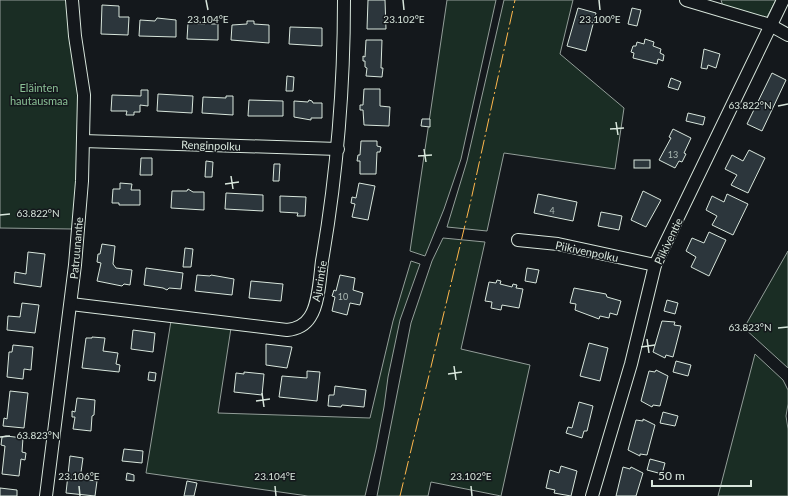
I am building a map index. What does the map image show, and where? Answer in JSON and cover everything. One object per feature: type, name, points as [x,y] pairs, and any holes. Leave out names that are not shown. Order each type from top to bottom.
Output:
[{"type":"street","name":"Patruunantie","points":[[46,496],[71,304],[82,181],[84,95],[75,36],[72,0]]},
{"type":"street","name":"Ajurintie","points":[[71,304],[287,330],[295,329],[303,325],[310,317],[315,304],[338,148],[344,0]]},
{"type":"street","points":[[686,0],[770,26],[788,35]]},
{"type":"street","name":"Piikiventie","points":[[592,496],[631,364],[655,265],[783,0]]},
{"type":"street","name":"Renginpolku","points":[[83,141],[338,148]]},
{"type":"street","name":"Piikivenpolku","points":[[518,240],[558,244],[655,265]]},
{"type":"green space","name":"Eläinten hautausmaa","points":[[0,0],[67,0],[78,95],[77,180],[73,229],[0,228]]},
{"type":"green space","points":[[447,0],[496,0],[461,159],[444,209],[425,256],[410,251]]},
{"type":"green space","points":[[504,0],[573,0],[560,54],[624,108],[615,169],[504,153],[487,231],[447,227],[467,161]]},
{"type":"green space","points":[[721,0],[776,0],[766,19],[723,6]]},
{"type":"green space","points":[[443,238],[485,242],[461,349],[530,365],[501,496],[431,482],[428,496],[377,496],[411,323],[432,261]]},
{"type":"green space","points":[[788,251],[788,368],[744,328]]},
{"type":"green space","points":[[411,261],[420,264],[400,320],[388,377],[376,449],[365,496],[308,496],[146,473],[171,321],[231,328],[218,413],[370,418],[393,321]]},
{"type":"green space","points":[[755,354],[783,380],[788,390],[786,416],[788,429],[788,496],[718,496]]},
{"type":"building","points":[[368,0],[385,0],[386,29],[367,29]]},
{"type":"building","points":[[102,5],[119,6],[119,17],[129,17],[128,35],[101,34]]},
{"type":"building","points":[[578,8],[596,13],[586,51],[567,46]]},
{"type":"building","points":[[632,8],[641,10],[637,26],[628,24]]},
{"type":"building","points":[[157,18],[176,20],[176,37],[139,36],[140,20],[155,21]]},
{"type":"building","points":[[205,19],[211,20],[211,24],[218,24],[218,40],[187,39],[188,23],[205,24]]},
{"type":"building","points":[[247,21],[254,21],[254,24],[269,25],[269,43],[231,40],[232,25],[247,24]]},
{"type":"building","points":[[290,27],[322,28],[322,46],[289,44]]},
{"type":"building","points":[[645,39],[654,42],[653,46],[661,49],[660,53],[664,55],[663,61],[658,59],[657,64],[633,58],[634,53],[631,52],[633,46],[636,46],[637,42],[644,44]]},
{"type":"building","points":[[366,40],[382,40],[382,77],[366,76],[367,68],[365,67],[365,61],[363,61],[363,56],[365,57]]},
{"type":"building","points":[[704,49],[720,54],[716,68],[708,65],[707,69],[701,68]]},
{"type":"building","points":[[772,73],[786,80],[762,131],[747,124]]},
{"type":"building","points":[[287,76],[294,77],[293,91],[286,91]]},
{"type":"building","points":[[671,78],[681,82],[678,90],[668,87]]},
{"type":"building","points":[[364,89],[380,89],[380,106],[390,107],[389,126],[364,125],[363,110],[360,110],[360,105],[363,105]]},
{"type":"building","points":[[141,90],[148,90],[148,106],[140,105],[140,112],[134,112],[134,115],[126,115],[127,111],[111,111],[112,95],[141,96]]},
{"type":"building","points":[[158,94],[193,96],[192,113],[157,111]]},
{"type":"building","points":[[226,96],[233,96],[233,115],[202,113],[203,97],[226,98]]},
{"type":"building","points":[[249,100],[283,101],[283,116],[248,116]]},
{"type":"building","points":[[309,100],[313,103],[322,103],[322,118],[311,118],[311,120],[294,117],[294,101],[308,102]]},
{"type":"building","points":[[688,113],[705,117],[703,125],[686,121]]},
{"type":"building","points":[[422,119],[430,119],[430,127],[421,126]]},
{"type":"building","points":[[673,129],[691,138],[684,153],[686,154],[682,162],[679,161],[675,168],[659,160],[671,138],[669,137]]},
{"type":"building","points":[[361,141],[377,141],[377,146],[381,147],[380,152],[377,152],[376,174],[360,174],[360,161],[357,161],[358,155],[360,155]]},
{"type":"building","points":[[749,150],[765,158],[748,193],[731,185],[737,175],[725,169],[732,155],[743,161]]},
{"type":"building","points":[[141,158],[152,158],[152,175],[140,175]]},
{"type":"building","points":[[634,160],[650,160],[650,168],[634,168]]},
{"type":"building","points":[[206,161],[213,162],[212,177],[205,177]]},
{"type":"building","points":[[274,164],[280,164],[279,181],[273,181]]},
{"type":"building","points":[[120,183],[132,184],[131,190],[140,190],[140,205],[119,205],[119,203],[112,203],[113,189],[120,189]]},
{"type":"building","points":[[359,183],[375,186],[368,220],[352,217],[355,204],[351,203],[352,197],[356,198]]},
{"type":"building","points":[[188,189],[193,192],[204,192],[204,210],[171,208],[172,191],[187,191]]},
{"type":"building","points":[[643,191],[661,200],[646,227],[631,220]]},
{"type":"building","points":[[226,193],[263,195],[263,211],[225,209]]},
{"type":"building","points":[[538,194],[577,202],[573,221],[534,213]]},
{"type":"building","points":[[727,194],[748,204],[733,235],[712,225],[717,216],[706,210],[712,196],[724,202]]},
{"type":"building","points":[[280,196],[306,197],[305,216],[297,216],[298,213],[280,212]]},
{"type":"building","points":[[601,212],[622,216],[619,230],[598,226]]},
{"type":"building","points":[[709,232],[726,240],[709,276],[691,267],[696,257],[686,251],[692,238],[704,243]]},
{"type":"building","points":[[102,244],[115,246],[113,264],[116,268],[132,270],[130,285],[124,284],[122,286],[97,281],[101,263],[97,262],[98,254],[100,254]]},
{"type":"building","points":[[185,248],[193,249],[191,267],[183,267]]},
{"type":"building","points":[[28,252],[45,254],[41,287],[14,283],[15,272],[26,274]]},
{"type":"building","points":[[146,268],[183,273],[181,289],[169,288],[167,290],[144,285]]},
{"type":"building","points":[[527,268],[539,270],[536,283],[525,281]]},
{"type":"building","points":[[197,275],[211,275],[234,279],[232,295],[195,291]]},
{"type":"building","points":[[340,275],[355,278],[353,290],[363,293],[360,305],[350,303],[347,315],[332,311],[335,297],[332,296],[334,290],[336,291]]},
{"type":"building","points":[[497,280],[501,281],[500,284],[512,287],[513,284],[517,285],[516,288],[523,289],[519,308],[502,305],[501,310],[491,308],[492,302],[485,301],[489,282],[496,283]]},
{"type":"building","points":[[251,281],[283,284],[281,301],[249,298]]},
{"type":"building","points":[[574,288],[606,294],[607,297],[621,301],[617,315],[610,313],[609,318],[600,316],[599,319],[575,310],[576,304],[570,303]]},
{"type":"building","points":[[667,300],[678,303],[675,314],[664,311]]},
{"type":"building","points":[[22,303],[39,305],[35,333],[7,330],[8,316],[20,317]]},
{"type":"building","points":[[662,321],[675,322],[674,325],[681,326],[673,357],[666,355],[665,358],[653,352]]},
{"type":"building","points":[[133,330],[155,333],[153,352],[131,349]]},
{"type":"building","points":[[86,338],[105,338],[103,351],[118,353],[116,364],[120,365],[119,372],[82,368]]},
{"type":"building","points":[[589,343],[608,348],[600,381],[580,376]]},
{"type":"building","points":[[266,344],[292,347],[287,368],[266,365]]},
{"type":"building","points":[[13,345],[33,347],[31,370],[24,369],[23,379],[7,377],[9,352],[12,352]]},
{"type":"building","points":[[676,361],[691,365],[688,376],[673,372]]},
{"type":"building","points":[[656,370],[668,376],[660,406],[653,405],[652,407],[641,401],[649,371],[655,372]]},
{"type":"building","points":[[307,371],[320,372],[317,401],[279,397],[282,376],[307,378]]},
{"type":"building","points":[[149,372],[156,373],[155,381],[148,380]]},
{"type":"building","points":[[244,372],[264,374],[262,395],[234,392],[236,373],[244,374]]},
{"type":"building","points":[[335,386],[366,390],[364,407],[342,405],[341,407],[328,406],[329,395],[334,395]]},
{"type":"building","points":[[10,391],[28,393],[24,428],[3,426],[4,418],[7,419]]},
{"type":"building","points":[[77,398],[95,400],[91,431],[73,429],[75,417],[72,417],[72,411],[75,412]]},
{"type":"building","points":[[579,402],[593,406],[587,431],[584,431],[582,438],[566,433],[568,427],[572,428]]},
{"type":"building","points":[[663,412],[678,416],[675,426],[660,423]]},
{"type":"building","points":[[643,419],[655,425],[647,455],[640,454],[640,456],[628,450],[636,420],[643,421]]},
{"type":"building","points":[[2,437],[23,438],[22,452],[26,453],[25,460],[21,459],[19,476],[2,474],[5,446],[1,445]]},
{"type":"building","points":[[124,449],[143,451],[142,463],[122,461]]},
{"type":"building","points":[[70,456],[83,458],[80,479],[97,481],[95,496],[66,493]]},
{"type":"building","points":[[650,459],[665,463],[662,474],[647,470]]},
{"type":"building","points":[[561,466],[577,471],[571,496],[554,493],[555,490],[546,488],[550,470],[559,473]]},
{"type":"building","points":[[623,467],[630,469],[631,467],[643,473],[636,496],[616,496]]},
{"type":"building","points":[[127,473],[134,475],[134,481],[126,480]]},
{"type":"building","points":[[187,481],[197,483],[194,496],[184,496]]},
{"type":"building","points":[[0,488],[17,490],[17,496],[0,496]]},
{"type":"power","points":[[400,496],[471,200],[515,0]]}]
